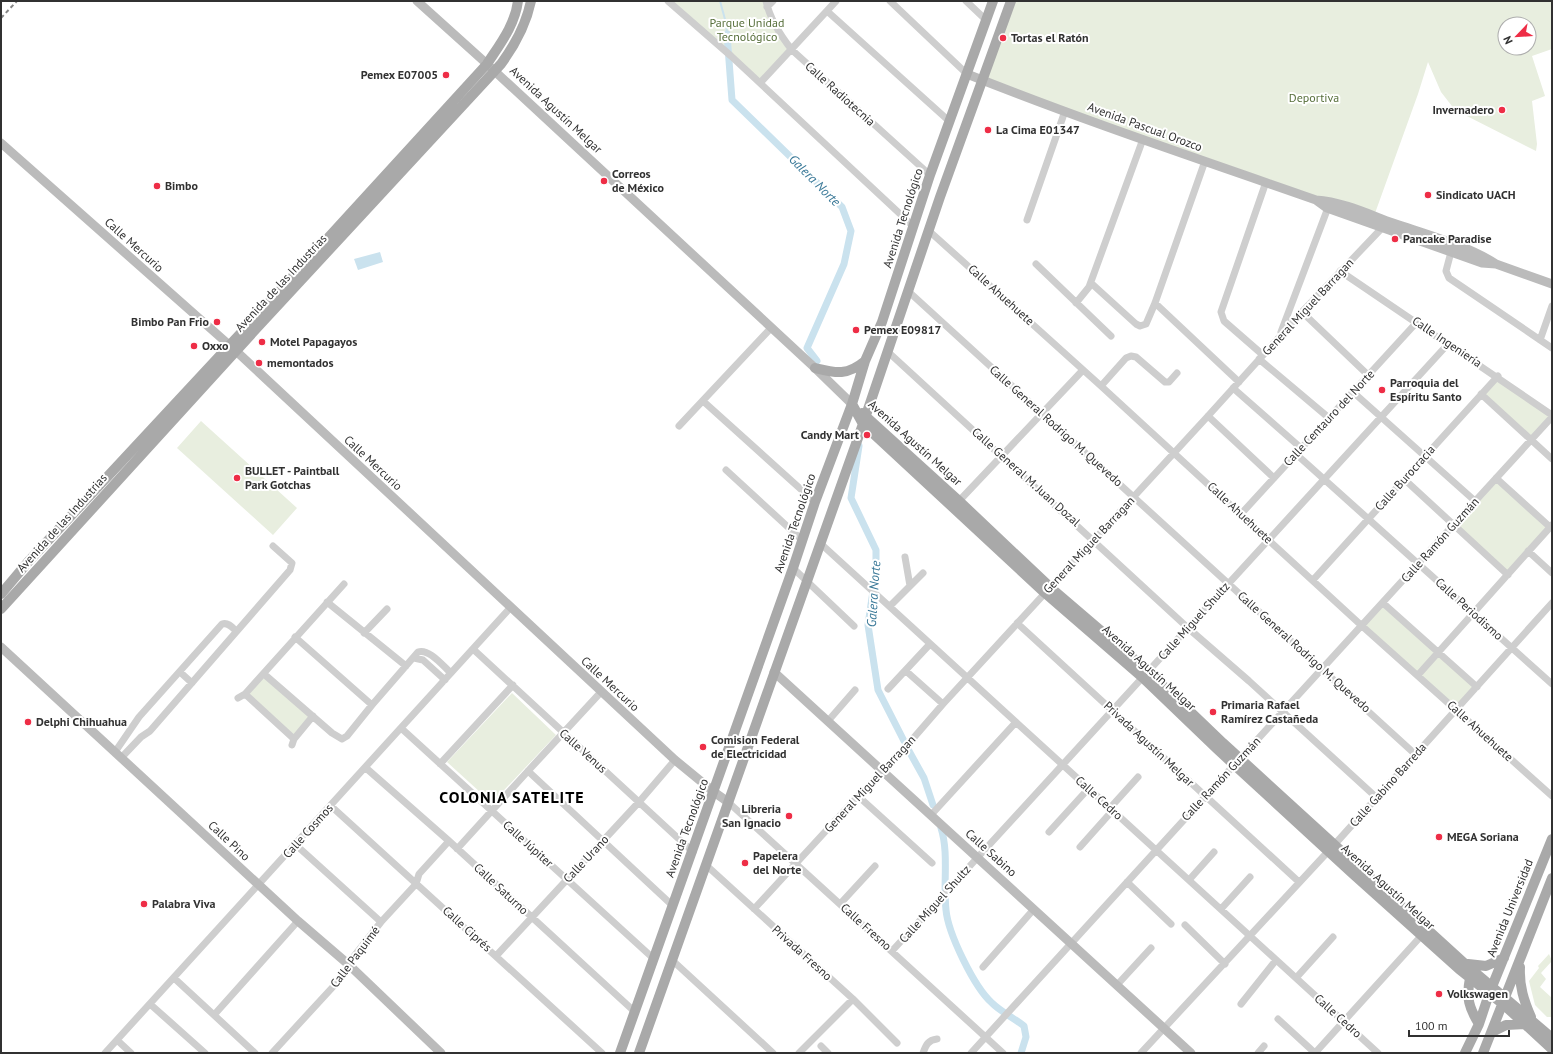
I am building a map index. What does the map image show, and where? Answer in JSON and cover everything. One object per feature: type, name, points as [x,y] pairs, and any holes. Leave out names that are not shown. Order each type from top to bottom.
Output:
[{"type":"main road","name":"Avenida Agustín Melgar","points":[[418,1],[815,368],[852,404],[875,435],[1048,590],[1145,674],[1238,762],[1464,963],[1491,990]]},
{"type":"main road","name":"Avenida de las Industrias","points":[[375,194],[487,64],[506,35],[513,21],[518,1]]},
{"type":"main road","name":"Avenida de las Industrias","points":[[1,594],[64,524],[253,326],[375,194],[495,71],[508,55],[520,34],[531,1]]},
{"type":"main road","name":"Avenida Tecnológico","points":[[620,1053],[693,852],[815,502],[852,404],[865,361],[882,322],[930,175],[993,1]]},
{"type":"main road","points":[[639,1053],[857,440],[928,230],[1011,1]]},
{"type":"main road","name":"Avenida Pascual Orozco","points":[[967,74],[1065,111],[1316,200],[1382,228],[1482,263],[1496,264]]},
{"type":"main road","name":"Calle Mercurio","points":[[1,143],[232,348],[675,760],[728,802]]},
{"type":"main road","name":"Avenida Pascual Orozco","points":[[1328,205],[1435,238],[1484,256],[1496,264],[1552,284]]},
{"type":"main road","name":"Avenida de las Industrias","points":[[1,609],[71,532],[232,348]]},
{"type":"main road","points":[[815,368],[842,373],[857,368],[865,361]]},
{"type":"main road","name":"Avenida Agustín Melgar","points":[[864,420],[959,501],[1048,590]]},
{"type":"main road","points":[[857,440],[862,437],[875,435]]},
{"type":"main road","points":[[64,524],[71,532]]},
{"type":"main road","name":"Calle Pino","points":[[1,647],[298,921],[348,964],[441,1053]]},
{"type":"main road","name":"Calle Sabino","points":[[774,672],[1191,1053]]},
{"type":"main road","name":"Avenida Universidad","points":[[1465,1053],[1479,1024],[1491,990],[1552,838]]},
{"type":"main road","name":"Avenida Agustín Melgar","points":[[1332,847],[1422,935],[1470,978],[1491,990]]},
{"type":"main road","points":[[1483,1053],[1552,878]]},
{"type":"main road","points":[[1464,963],[1486,966],[1504,958]]},
{"type":"main road","points":[[1520,959],[1520,981],[1529,1022],[1552,1048]]},
{"type":"main road","points":[[1470,978],[1467,995],[1471,1009],[1479,1024]]},
{"type":"main road","points":[[1491,990],[1529,1022],[1552,1038]]},
{"type":"main road","points":[[1492,1032],[1506,1025],[1529,1022]]},
{"type":"street","points":[[668,1],[715,41],[913,226]]},
{"type":"street","points":[[767,4],[773,1]]},
{"type":"street","points":[[760,83],[836,1]]},
{"type":"street","points":[[890,1],[967,74]]},
{"type":"street","points":[[966,1],[986,20]]},
{"type":"street","name":"Calle Radiotecnia","points":[[767,4],[782,37],[792,50],[930,175]]},
{"type":"street","points":[[827,11],[949,121]]},
{"type":"street","points":[[1027,220],[1065,111]]},
{"type":"street","points":[[1076,303],[1091,283],[1143,139]]},
{"type":"street","points":[[1091,283],[1136,324],[1142,326],[1148,322],[1205,161]]},
{"type":"street","points":[[1266,182],[1221,312],[1224,321],[1261,357],[1329,418]]},
{"type":"street","points":[[1280,336],[1328,205]]},
{"type":"street","name":"General Miguel Barragan","points":[[754,910],[858,796],[884,772],[967,677],[1134,497],[1302,312],[1382,228]]},
{"type":"street","name":"Calle Ahuehuete","points":[[928,230],[1101,386],[1362,626],[1552,796]]},
{"type":"street","points":[[1451,252],[1446,271],[1447,276],[1552,348]]},
{"type":"street","points":[[1036,264],[1111,336]]},
{"type":"street","name":"Calle Ingeniería","points":[[1340,271],[1498,376],[1552,416]]},
{"type":"street","name":"Calle General Rodrigo M. Quevedo","points":[[908,291],[1416,755]]},
{"type":"street","points":[[1155,303],[1239,382]]},
{"type":"street","points":[[1540,340],[1552,306]]},
{"type":"street","points":[[1302,312],[1368,375]]},
{"type":"street","name":"Calle Centauro del Norte","points":[[1241,514],[1417,322]]},
{"type":"street","points":[[679,426],[771,328]]},
{"type":"street","name":"Calle Miguel Shultz","points":[[892,951],[1448,344]]},
{"type":"street","name":"Calle General M. Juan Dozal","points":[[887,351],[1002,455],[1188,628],[1377,798]]},
{"type":"street","points":[[1101,386],[1126,358],[1131,356],[1136,357],[1165,382],[1169,382],[1177,373]]},
{"type":"street","points":[[959,501],[1083,370]]},
{"type":"street","name":"Calle Burocracia","points":[[1312,580],[1498,376]]},
{"type":"street","name":"Calle Periodismo","points":[[1233,388],[1299,451],[1324,479],[1552,684]]},
{"type":"street","points":[[1353,392],[1475,502]]},
{"type":"street","points":[[1481,394],[1552,460]]},
{"type":"street","points":[[703,401],[815,502]]},
{"type":"street","points":[[1208,416],[1274,478]]},
{"type":"street","name":"Calle Ramón Guzmán","points":[[971,1053],[1552,416]]},
{"type":"street","points":[[726,470],[802,540]]},
{"type":"street","points":[[1418,675],[1551,526],[1496,478]]},
{"type":"street","points":[[1404,479],[1508,574]]},
{"type":"street","name":"Calle Cedro","points":[[820,543],[1378,1053]]},
{"type":"street","points":[[118,755],[150,731],[292,566],[292,563],[287,557],[273,546]]},
{"type":"street","points":[[1528,551],[1552,573]]},
{"type":"street","points":[[905,557],[910,586]]},
{"type":"street","points":[[793,568],[854,626]]},
{"type":"street","points":[[890,606],[923,573]]},
{"type":"street","points":[[313,716],[293,742],[242,696],[264,674],[344,584]]},
{"type":"street","points":[[327,602],[406,666]]},
{"type":"street","points":[[1383,603],[1477,687]]},
{"type":"street","name":"Calle Gabino Barreda","points":[[1141,1053],[1377,798],[1552,603]]},
{"type":"street","name":"Calle Cosmos","points":[[105,1053],[296,845],[510,608]]},
{"type":"street","points":[[364,633],[387,609]]},
{"type":"street","points":[[118,755],[139,717],[222,624],[226,623],[236,631]]},
{"type":"street","name":"Privada Agustín Melgar","points":[[1017,623],[1300,882]]},
{"type":"street","points":[[296,637],[372,705]]},
{"type":"street","points":[[888,689],[930,644]]},
{"type":"street","name":"Calle Venus","points":[[473,649],[693,852]]},
{"type":"street","points":[[264,674],[340,739],[346,736],[418,652],[424,651],[431,655],[451,673]]},
{"type":"street","points":[[414,658],[423,660],[445,680]]},
{"type":"street","points":[[906,671],[943,704]]},
{"type":"street","points":[[180,672],[192,683]]},
{"type":"street","points":[[440,764],[512,685]]},
{"type":"street","points":[[828,721],[855,690]]},
{"type":"street","points":[[457,849],[601,692]]},
{"type":"street","points":[[931,815],[1016,722]]},
{"type":"street","name":"Calle Júpiter","points":[[401,728],[654,959]]},
{"type":"street","points":[[132,729],[141,737]]},
{"type":"street","name":"Calle Urano","points":[[496,956],[639,802],[675,760]]},
{"type":"street","name":"Calle Saturno","points":[[366,768],[449,841],[635,1012]]},
{"type":"street","points":[[528,771],[673,906]]},
{"type":"street","points":[[1080,847],[1138,777]]},
{"type":"street","points":[[1049,832],[1089,788]]},
{"type":"street","points":[[858,796],[932,863]]},
{"type":"street","name":"Calle Fresno","points":[[728,802],[1003,1053]]},
{"type":"street","name":"Calle Ciprés","points":[[330,806],[602,1053]]},
{"type":"street","name":"Calle Paquimé","points":[[272,1053],[342,977],[347,970],[348,964],[381,922],[416,884],[420,874],[449,841]]},
{"type":"street","points":[[296,845],[381,922]]},
{"type":"street","points":[[1189,880],[1214,852]]},
{"type":"street","name":"Privada Fresno","points":[[706,865],[853,999],[897,1043]]},
{"type":"street","points":[[840,904],[875,866]]},
{"type":"street","points":[[1221,909],[1250,877]]},
{"type":"street","points":[[1127,882],[1171,924]]},
{"type":"street","points":[[983,967],[1034,909]]},
{"type":"street","points":[[214,1015],[298,921]]},
{"type":"street","points":[[1185,925],[1225,964]]},
{"type":"street","points":[[1278,1019],[1315,1053],[1422,935]]},
{"type":"street","points":[[1296,978],[1333,937]]},
{"type":"street","points":[[1117,985],[1151,948]]},
{"type":"street","points":[[672,960],[772,1053]]},
{"type":"street","points":[[1241,1004],[1276,960]]},
{"type":"street","points":[[174,978],[255,1053]]},
{"type":"street","points":[[800,1053],[853,999]]},
{"type":"street","points":[[150,1004],[205,1053]]},
{"type":"street","points":[[923,1053],[927,1044],[933,1039],[937,1039]]},
{"type":"street","points":[[117,1040],[131,1053]]},
{"type":"street","points":[[821,1046],[828,1053]]},
{"type":"street","points":[[1258,1053],[1264,1046]]},
{"type":"green space","name":"Parque Unidad Tecnológico","points":[[670,1],[773,1],[770,4],[776,24],[791,50],[760,81]]},
{"type":"green space","name":"Deportiva","points":[[1011,1],[1552,1],[1552,49],[1537,54],[1537,16],[1497,16],[1497,56],[1532,56],[1545,96],[1532,101],[1537,144],[1536,151],[1455,110],[1441,92],[1428,62],[1374,216],[982,80]]},
{"type":"green space","points":[[1498,376],[1552,415],[1531,440],[1481,394]]},
{"type":"green space","name":"BULLET - Paintball Park Gotchas","points":[[201,421],[297,508],[273,535],[177,448]]},
{"type":"green space","points":[[1496,478],[1550,527],[1508,575],[1453,525]]},
{"type":"green space","points":[[1383,603],[1477,687],[1457,710],[1362,626]]},
{"type":"green space","points":[[264,674],[313,716],[294,739],[245,694]]},
{"type":"green space","points":[[512,693],[556,735],[492,803],[447,762]]},
{"type":"green space","points":[[1549,954],[1552,961],[1541,973],[1546,979],[1540,987],[1552,998],[1552,1017],[1547,1017],[1535,1005],[1529,981],[1539,968],[1538,966]]},
{"type":"water","points":[[380,252],[383,262],[358,270],[354,259]]},
{"type":"waterway","points":[[720,1],[726,23],[727,34]]},
{"type":"waterway","name":"Galera Norte","points":[[727,34],[732,100],[842,207],[851,231],[844,264],[807,348],[817,361]]},
{"type":"waterway","name":"Galera Norte","points":[[859,446],[851,498],[876,550],[876,571],[868,625],[878,690],[904,741]]},
{"type":"waterway","name":"Galera Norte","points":[[909,751],[924,778],[933,805]]},
{"type":"waterway","name":"Galera Norte","points":[[941,828],[945,848],[946,910],[952,932],[970,973],[985,995],[999,1009],[1024,1026],[1026,1037],[1021,1053]]},
{"type":"railway","points":[[1,18],[17,1]]},
{"type":"place","name":"Tortas el Ratón","points":[[1003,38]]},
{"type":"place","name":"Pemex E07005","points":[[446,75]]},
{"type":"place","name":"Invernadero","points":[[1502,110]]},
{"type":"place","name":"La Cima E01347","points":[[988,130]]},
{"type":"place","name":"Correos de México","points":[[604,181]]},
{"type":"place","name":"Bimbo","points":[[157,186]]},
{"type":"place","name":"Sindicato UACH","points":[[1428,195]]},
{"type":"place","name":"Pancake Paradise","points":[[1395,239]]},
{"type":"place","name":"Bimbo Pan Frio","points":[[217,322]]},
{"type":"place","name":"Pemex E09817","points":[[856,330]]},
{"type":"place","name":"Motel Papagayos","points":[[262,342]]},
{"type":"place","name":"Oxxo","points":[[194,346]]},
{"type":"place","name":"memontados","points":[[259,363]]},
{"type":"place","name":"Parroquia del Espíritu Santo","points":[[1382,390]]},
{"type":"place","name":"Candy Mart","points":[[867,435]]},
{"type":"place","name":"BULLET - Paintball Park Gotchas","points":[[237,478]]},
{"type":"place","name":"Primaria Rafael Ramírez Castañeda","points":[[1213,712]]},
{"type":"place","name":"Delphi Chihuahua","points":[[28,722]]},
{"type":"place","name":"Comision Federal de Electricidad","points":[[703,747]]},
{"type":"place","name":"Libreria San Ignacio","points":[[789,816]]},
{"type":"place","name":"MEGA Soriana","points":[[1439,837]]},
{"type":"place","name":"Papelera del Norte","points":[[745,863]]},
{"type":"place","name":"Palabra Viva","points":[[144,904]]},
{"type":"place","name":"Volkswagen","points":[[1439,994]]},
{"type":"district","name":"COLONIA SATELITE","points":[[512,797]]}]
